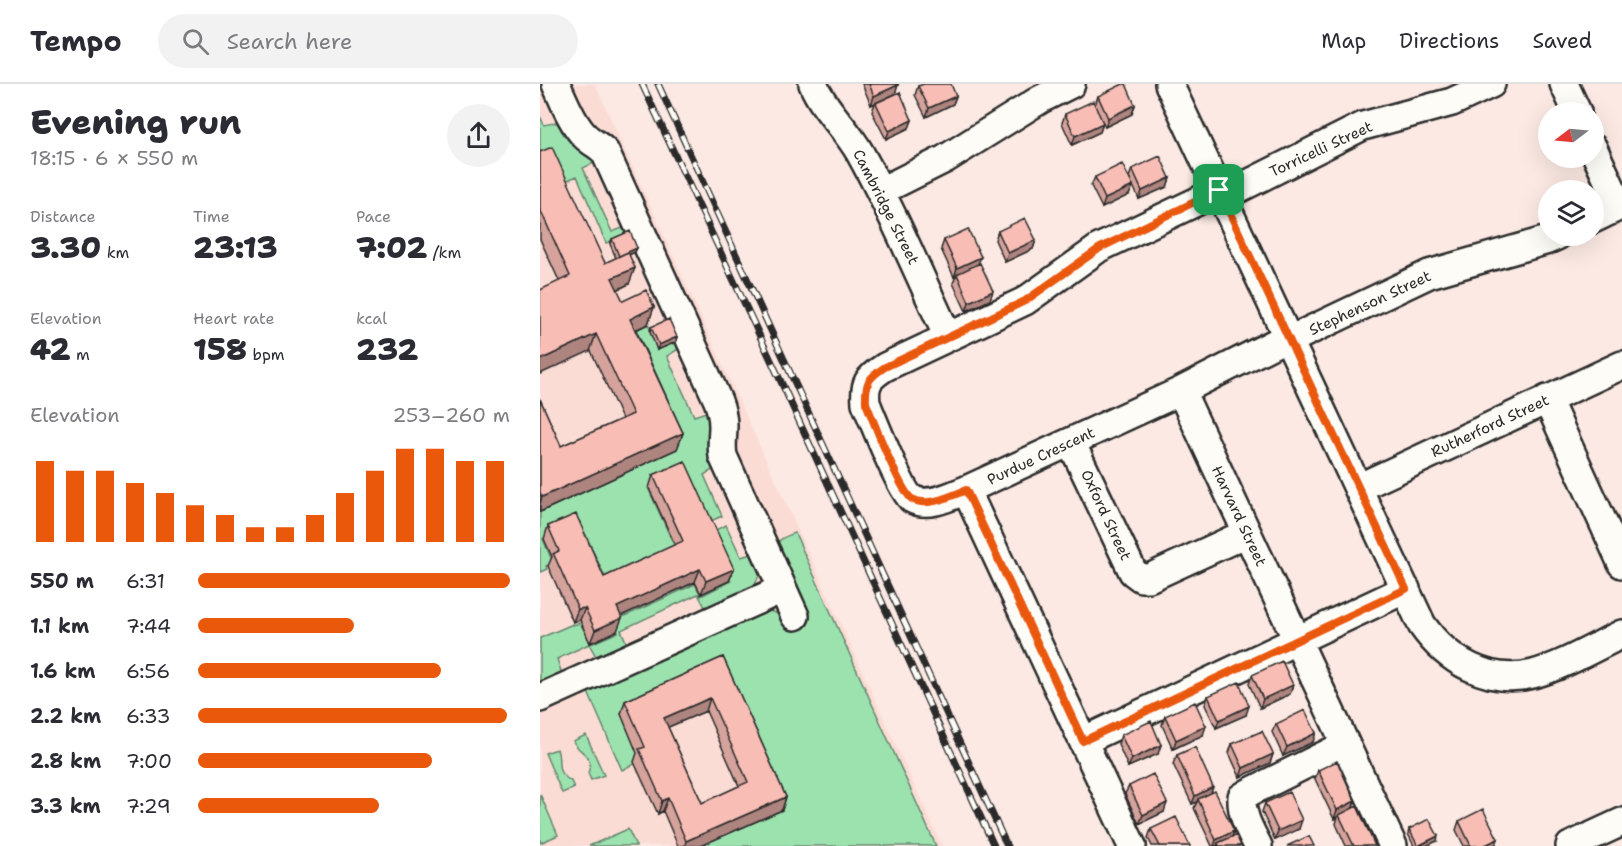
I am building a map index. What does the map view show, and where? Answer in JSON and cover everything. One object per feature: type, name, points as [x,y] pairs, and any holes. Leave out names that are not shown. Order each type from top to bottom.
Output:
[{"type":"street","points":[[556,84],[583,134],[605,152],[718,401],[722,412],[723,456],[795,616]]},
{"type":"street","name":"Cambridge Street","points":[[813,84],[819,97],[858,150],[880,191],[948,337]]},
{"type":"street","points":[[880,191],[945,159],[1041,99],[1071,84]]},
{"type":"street","points":[[1169,84],[1422,625],[1431,638],[1454,659],[1467,666],[1498,676],[1515,676],[1548,669],[1622,634]]},
{"type":"street","name":"Torricelli Street","points":[[1220,194],[1363,126],[1452,102],[1491,84]]},
{"type":"street","points":[[1564,84],[1572,102]]},
{"type":"street","points":[[1603,168],[1621,206],[1604,214]]},
{"type":"street","name":"Purdue Crescent","points":[[1220,194],[1100,248],[1025,301],[885,367],[871,376],[865,389],[866,403],[902,486],[912,499],[926,502],[938,501],[1181,391],[1287,337]]},
{"type":"street","name":"Stephenson Street","points":[[1287,337],[1296,337],[1429,274],[1538,243]]},
{"type":"street","name":"Rutherford Street","points":[[1358,488],[1622,365]]},
{"type":"street","name":"Harvard Street","points":[[1181,391],[1393,846]]},
{"type":"street","points":[[1547,399],[1622,564]]},
{"type":"street","name":"Oxford Street","points":[[1071,442],[1133,572],[1141,578],[1149,578],[1246,533]]},
{"type":"street","points":[[966,490],[1132,846]]},
{"type":"street","points":[[540,698],[782,589]]},
{"type":"street","points":[[1083,741],[1406,589]]},
{"type":"street","points":[[1258,846],[1244,816],[1242,797],[1345,745]]},
{"type":"street","points":[[1570,846],[1622,822]]},
{"type":"shaded area","points":[[540,84],[595,84],[942,846],[540,846]]},
{"type":"green space","points":[[540,116],[544,125],[559,122],[596,162],[583,168],[612,232],[625,227],[627,235],[606,243],[577,176],[556,185],[540,166]]},
{"type":"green space","points":[[648,324],[657,350],[679,341],[680,348],[667,356],[694,416],[709,411],[711,438],[708,440],[717,465],[704,475],[722,516],[704,524],[680,472],[648,488],[674,545],[666,549],[669,557],[605,577],[580,522],[543,539],[553,563],[540,572],[540,512],[677,449],[624,335]]},
{"type":"green space","points":[[726,525],[741,557],[755,553],[761,572],[750,589],[706,609],[698,594],[621,630],[627,644],[597,658],[589,644],[557,659],[562,674],[548,681],[540,680],[540,638],[580,623],[591,644],[618,632],[614,621],[695,584],[701,596],[731,581],[709,533]]},
{"type":"green space","points":[[795,533],[936,846],[705,846],[704,844],[782,810],[718,670],[621,714],[640,759],[622,770],[587,690],[765,610],[783,618],[776,547],[781,539]]},
{"type":"green space","points":[[586,735],[604,775],[591,780],[588,773],[590,767],[588,758],[573,741]]},
{"type":"green space","points":[[557,749],[560,770],[571,781],[574,788],[562,793],[545,753]]},
{"type":"green space","points":[[540,794],[558,835],[540,843]]},
{"type":"green space","points":[[628,829],[636,846],[589,846]]},
{"type":"building","points":[[869,84],[898,84],[898,85],[874,96]]},
{"type":"building","points":[[951,84],[956,96],[929,108],[918,86]]},
{"type":"building","points":[[1126,84],[1135,105],[1108,118],[1098,96]]},
{"type":"building","points":[[900,92],[912,120],[889,131],[876,103]]},
{"type":"building","points":[[1093,101],[1103,123],[1075,136],[1065,114]]},
{"type":"building","points":[[552,147],[605,263],[628,252],[635,268],[612,278],[623,301],[646,290],[654,307],[630,319],[683,433],[542,497],[540,492],[540,399],[561,446],[633,414],[596,334],[540,360],[540,290],[570,276],[540,209],[540,152]]},
{"type":"building","points":[[1160,156],[1170,178],[1142,191],[1132,169]]},
{"type":"building","points":[[1122,164],[1133,186],[1105,199],[1095,177]]},
{"type":"building","points":[[1025,218],[1036,240],[1008,253],[998,231]]},
{"type":"building","points":[[968,229],[981,257],[957,268],[944,240]]},
{"type":"building","points":[[630,231],[637,248],[619,256],[612,239]]},
{"type":"building","points":[[980,263],[993,291],[969,302],[957,274]]},
{"type":"building","points":[[669,319],[677,337],[659,345],[651,327]]},
{"type":"building","points":[[685,461],[734,569],[706,581],[700,569],[617,607],[622,618],[595,630],[585,608],[578,609],[553,554],[559,551],[548,526],[576,514],[604,577],[683,541],[653,475]]},
{"type":"building","points":[[723,657],[786,797],[686,841],[668,798],[662,801],[639,749],[645,747],[625,701]],"holes":[[[710,698],[748,782],[702,803],[664,718]]]},
{"type":"building","points":[[1282,661],[1293,685],[1263,699],[1252,675]]},
{"type":"building","points":[[1239,682],[1249,706],[1219,720],[1208,696]]},
{"type":"building","points":[[1195,702],[1206,726],[1176,740],[1165,716]]},
{"type":"building","points":[[1305,710],[1316,733],[1287,747],[1276,724]]},
{"type":"building","points":[[1151,721],[1161,745],[1132,759],[1121,735]]},
{"type":"building","points":[[1262,731],[1273,754],[1243,768],[1232,744]]},
{"type":"building","points":[[1195,747],[1213,787],[1195,796],[1177,755]]},
{"type":"building","points":[[1337,761],[1355,801],[1337,810],[1318,770]]},
{"type":"building","points":[[1153,774],[1167,803],[1143,815],[1129,786]]},
{"type":"building","points":[[1215,791],[1234,831],[1216,840],[1198,799]]},
{"type":"building","points":[[1289,792],[1302,820],[1278,831],[1265,803]]},
{"type":"building","points":[[1357,806],[1375,846],[1354,846],[1339,815]]},
{"type":"building","points":[[1483,809],[1498,839],[1483,846],[1471,846],[1459,821]]},
{"type":"building","points":[[1176,817],[1190,846],[1160,846],[1151,829]]},
{"type":"building","points":[[1429,819],[1438,836],[1418,846],[1409,829]]},
{"type":"building","points":[[1236,835],[1241,846],[1219,846],[1218,843]]},
{"type":"building","points":[[1309,836],[1314,846],[1287,846]]},
{"type":"railway","points":[[642,84],[994,846]]},
{"type":"railway","points":[[658,84],[1007,846]]},
{"type":"route","points":[[1219,190],[1406,589],[1083,741],[966,490],[938,501],[926,502],[912,499],[902,486],[866,403],[865,389],[871,376],[885,367],[1025,301],[1100,248],[1219,190]]}]
